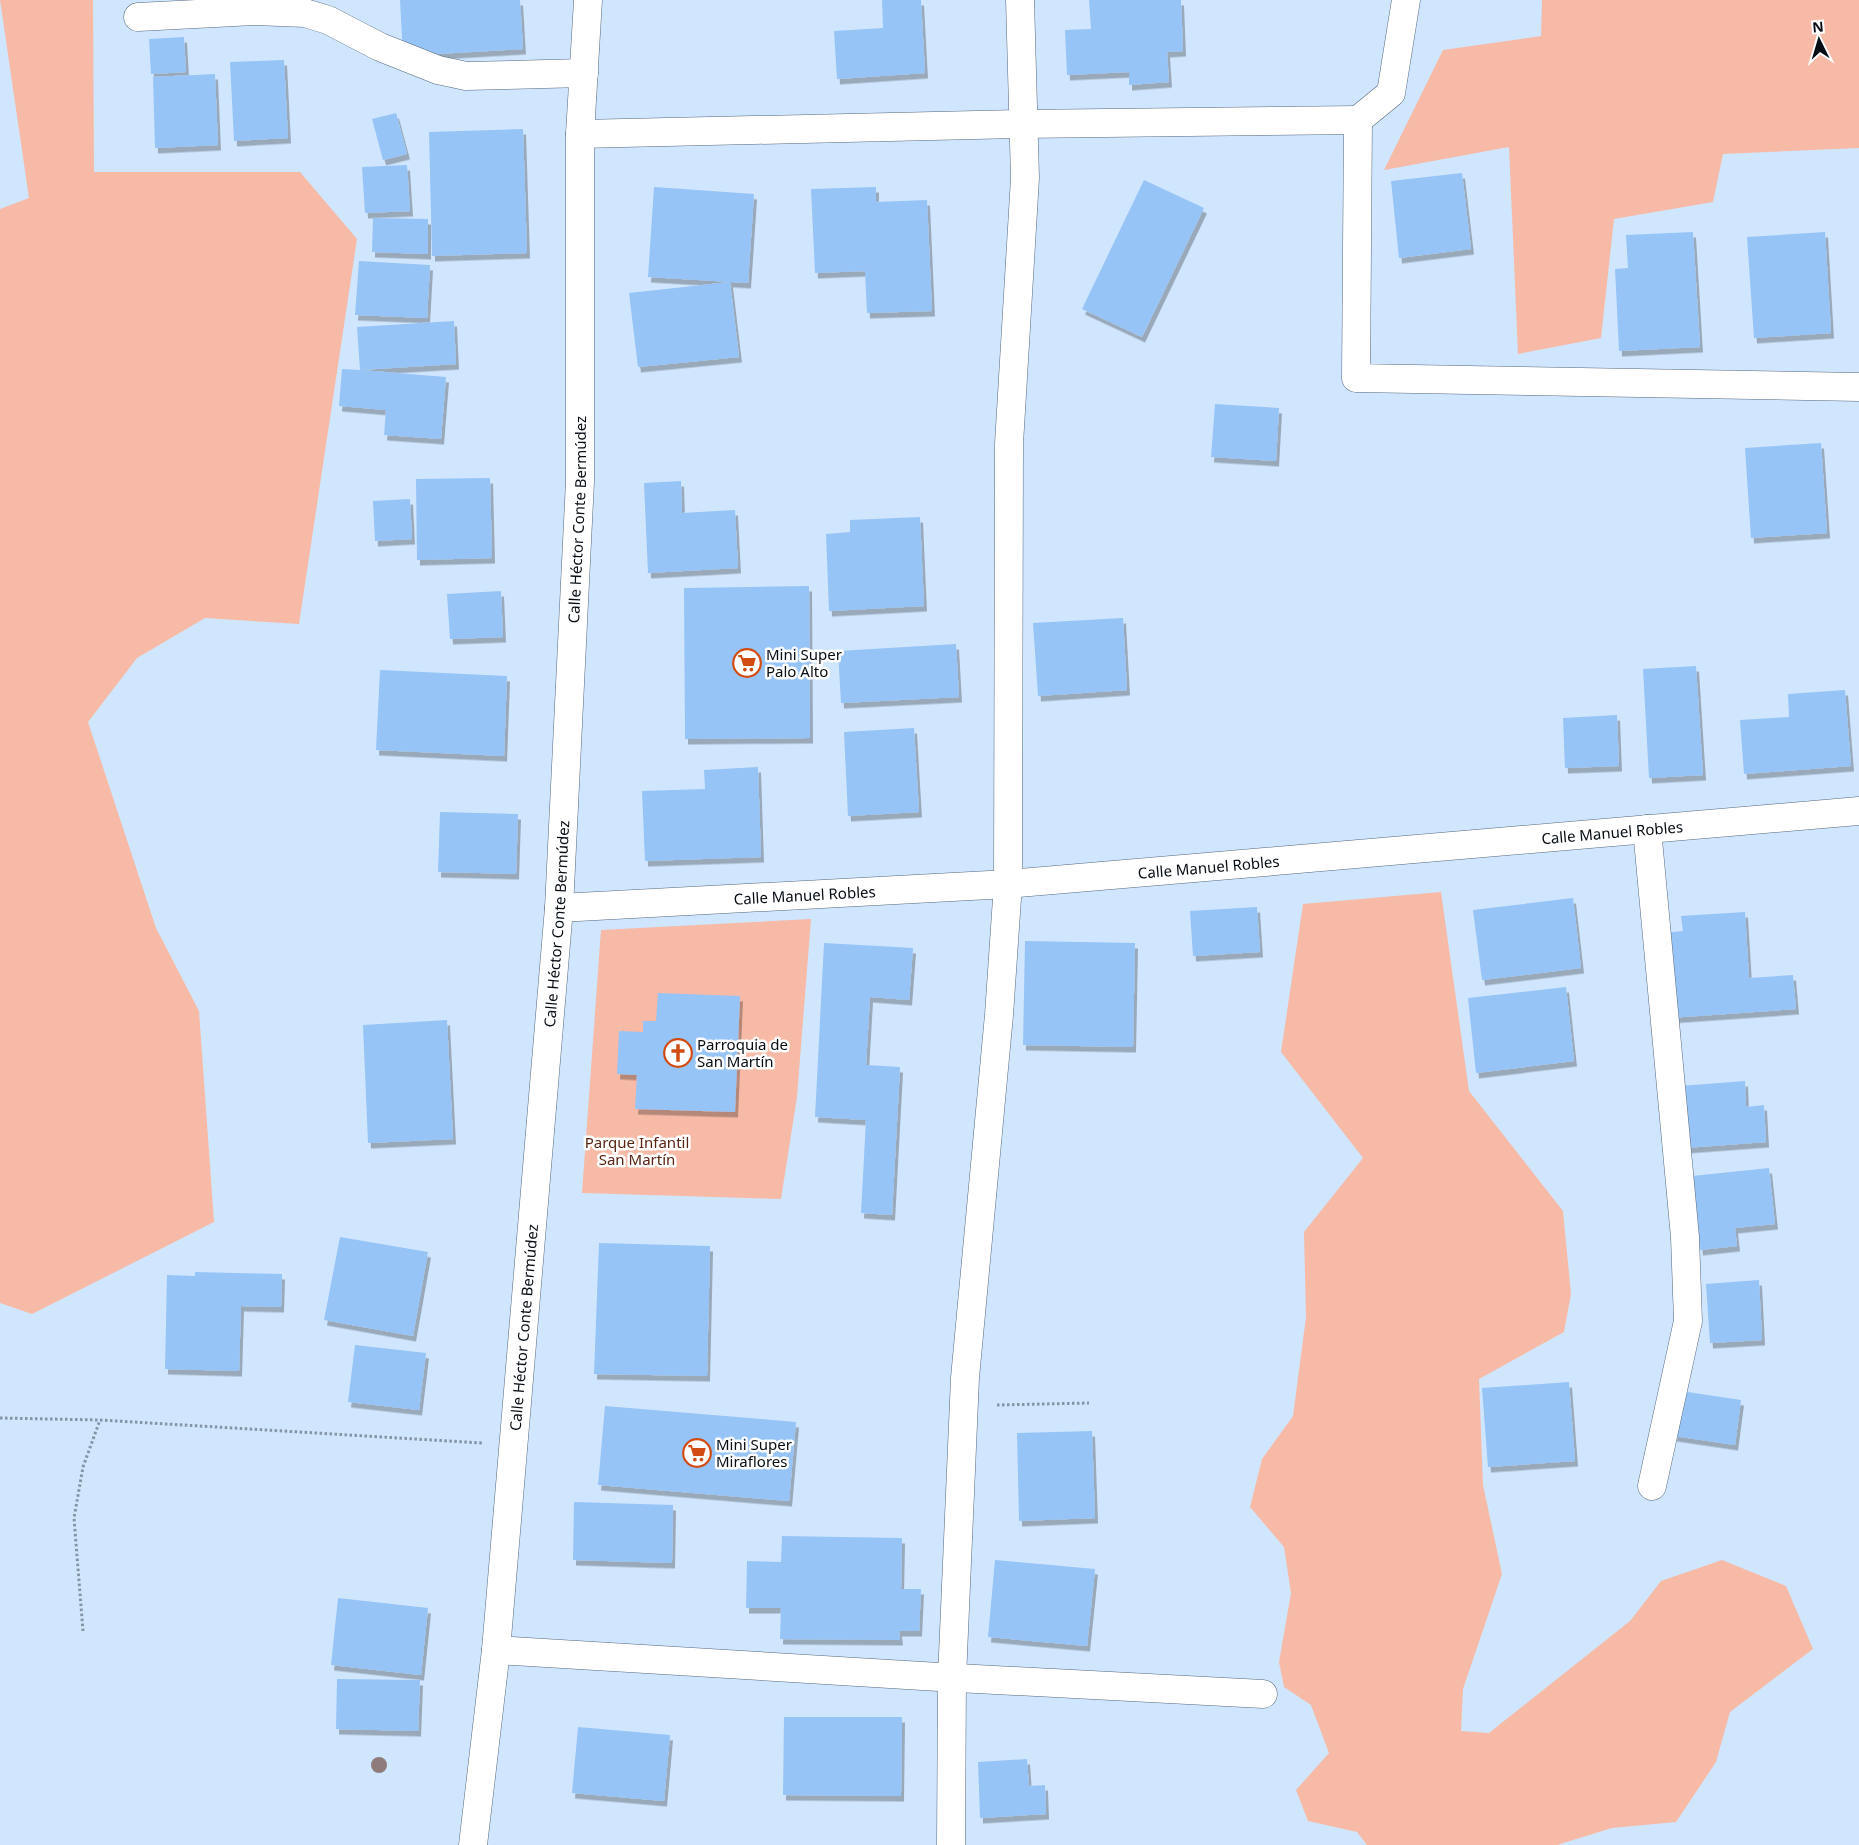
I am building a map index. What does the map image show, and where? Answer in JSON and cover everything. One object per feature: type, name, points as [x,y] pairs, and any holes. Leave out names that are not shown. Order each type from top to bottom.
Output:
[{"type":"street","name":"Calle Héctor Conte Bermúdez","points":[[473,1845],[496,1650],[559,908],[580,481],[580,134],[588,0]]},
{"type":"street","points":[[951,1845],[952,1678],[964,1406],[972,1288],[999,1015],[1008,884],[1009,463],[1025,178],[1020,0]]},
{"type":"street","points":[[580,134],[1022,124],[1358,120],[1391,93],[1406,0]]},
{"type":"street","points":[[138,17],[254,11],[305,13],[328,20],[409,60],[438,70],[466,76],[584,73]]},
{"type":"street","points":[[1358,120],[1356,378],[1859,387]]},
{"type":"street","name":"Calle Manuel Robles","points":[[559,908],[1008,884],[1859,811]]},
{"type":"street","points":[[1647,830],[1684,1228],[1688,1321],[1652,1486]]},
{"type":"street","points":[[496,1650],[952,1678],[1263,1694]]},
{"type":"path","points":[[964,1406],[1089,1403]]},
{"type":"path","points":[[0,1418],[100,1420],[513,1445]]},
{"type":"path","points":[[83,1631],[74,1518],[83,1467],[100,1420]]},
{"type":"green space","points":[[0,0],[93,0],[94,172],[300,172],[357,239],[299,624],[205,618],[137,658],[88,722],[156,928],[199,1011],[214,1222],[32,1314],[0,1303],[0,209],[29,198]]},
{"type":"green space","points":[[1542,0],[1859,0],[1859,148],[1723,154],[1713,202],[1614,219],[1601,338],[1518,354],[1509,147],[1384,170],[1443,50],[1541,36]]},
{"type":"green space","points":[[1441,892],[1469,1091],[1563,1211],[1571,1294],[1564,1332],[1479,1379],[1483,1485],[1502,1574],[1463,1689],[1461,1731],[1489,1733],[1630,1621],[1661,1581],[1722,1560],[1786,1586],[1813,1649],[1730,1712],[1716,1762],[1676,1822],[1612,1828],[1557,1845],[1367,1845],[1357,1832],[1308,1821],[1296,1790],[1329,1753],[1311,1705],[1284,1687],[1279,1662],[1291,1593],[1284,1547],[1250,1507],[1262,1459],[1293,1416],[1306,1317],[1304,1232],[1363,1158],[1281,1052],[1303,904]]},
{"type":"green space","name":"Parque Infantil San Martín","points":[[811,919],[797,1097],[781,1199],[582,1193],[601,930]]},
{"type":"building","points":[[400,0],[520,0],[523,49],[403,56]]},
{"type":"building","points":[[882,0],[921,0],[925,73],[837,79],[834,31],[883,28]]},
{"type":"building","points":[[1089,0],[1181,0],[1183,51],[1167,52],[1169,82],[1129,85],[1129,72],[1067,75],[1065,30],[1091,29]]},
{"type":"building","points":[[184,37],[186,72],[151,74],[149,39]]},
{"type":"building","points":[[284,60],[288,138],[234,141],[230,62]]},
{"type":"building","points":[[215,74],[218,145],[155,148],[153,77]]},
{"type":"building","points":[[396,113],[407,154],[383,160],[372,119]]},
{"type":"building","points":[[523,129],[527,253],[432,256],[429,132]]},
{"type":"building","points":[[407,165],[410,211],[365,213],[362,167]]},
{"type":"building","points":[[1462,173],[1471,249],[1399,258],[1391,181]]},
{"type":"building","points":[[1144,180],[1204,208],[1142,337],[1082,309]]},
{"type":"building","points":[[654,187],[754,194],[748,283],[648,277]]},
{"type":"building","points":[[876,187],[876,202],[927,200],[932,311],[867,313],[865,271],[815,273],[811,189]]},
{"type":"building","points":[[373,218],[428,219],[428,254],[372,252]]},
{"type":"building","points":[[1693,232],[1700,347],[1619,351],[1615,269],[1628,268],[1626,235]]},
{"type":"building","points":[[1825,232],[1831,333],[1754,338],[1747,237]]},
{"type":"building","points":[[359,261],[430,265],[427,318],[355,315]]},
{"type":"building","points":[[730,282],[739,357],[638,367],[629,293]]},
{"type":"building","points":[[454,321],[456,364],[360,370],[357,327]]},
{"type":"building","points":[[342,369],[446,377],[441,439],[384,435],[386,410],[339,406]]},
{"type":"building","points":[[1215,404],[1279,408],[1276,461],[1211,457]]},
{"type":"building","points":[[1821,443],[1827,533],[1751,538],[1745,448]]},
{"type":"building","points":[[490,478],[492,558],[417,560],[416,479]]},
{"type":"building","points":[[681,481],[682,513],[735,510],[738,568],[648,573],[644,483]]},
{"type":"building","points":[[410,499],[412,539],[375,541],[373,501]]},
{"type":"building","points":[[920,517],[924,606],[829,611],[826,534],[850,532],[850,520]]},
{"type":"building","name":"Mini Super Palo Alto","points":[[809,586],[810,738],[685,739],[684,588]]},
{"type":"building","points":[[501,591],[503,637],[450,639],[447,594]]},
{"type":"building","points":[[1123,618],[1127,690],[1038,696],[1033,623]]},
{"type":"building","points":[[956,644],[959,697],[841,703],[838,651]]},
{"type":"building","points":[[1696,666],[1703,775],[1649,778],[1643,669]]},
{"type":"building","points":[[380,670],[507,676],[504,756],[376,750]]},
{"type":"building","points":[[1845,690],[1851,766],[1744,774],[1740,720],[1789,717],[1788,694]]},
{"type":"building","points":[[1617,715],[1619,766],[1565,768],[1563,718]]},
{"type":"building","points":[[914,728],[919,812],[848,816],[844,732]]},
{"type":"building","points":[[758,767],[761,857],[645,861],[642,791],[705,789],[704,770]]},
{"type":"building","points":[[440,812],[518,814],[516,874],[438,872]]},
{"type":"building","points":[[1573,898],[1581,968],[1482,980],[1473,910]]},
{"type":"building","points":[[1257,907],[1260,952],[1193,956],[1190,911]]},
{"type":"building","points":[[1745,912],[1749,978],[1793,975],[1796,1009],[1669,1018],[1663,933],[1683,931],[1681,916]]},
{"type":"building","points":[[1025,941],[1135,943],[1133,1047],[1023,1045]]},
{"type":"building","points":[[824,943],[913,948],[909,1000],[870,997],[866,1065],[900,1067],[892,1215],[861,1213],[866,1120],[815,1117]]},
{"type":"building","points":[[1566,987],[1574,1061],[1476,1073],[1468,998]]},
{"type":"building","name":"Parroquia de San Martín","points":[[658,993],[740,996],[735,1112],[635,1109],[637,1075],[617,1074],[619,1031],[643,1032],[643,1021],[656,1021]]},
{"type":"building","points":[[447,1020],[453,1139],[368,1143],[363,1025]]},
{"type":"building","points":[[1745,1081],[1746,1107],[1764,1105],[1766,1142],[1685,1148],[1680,1086]]},
{"type":"building","points":[[1769,1168],[1775,1224],[1735,1228],[1737,1246],[1700,1250],[1692,1176]]},
{"type":"building","points":[[340,1237],[428,1252],[413,1336],[324,1320]]},
{"type":"building","points":[[599,1243],[710,1246],[707,1376],[594,1374]]},
{"type":"building","points":[[195,1272],[282,1274],[281,1307],[241,1306],[239,1371],[165,1369],[167,1275],[195,1276]]},
{"type":"building","points":[[1759,1280],[1762,1340],[1710,1343],[1706,1284]]},
{"type":"building","points":[[355,1345],[426,1353],[419,1410],[348,1402]]},
{"type":"building","points":[[1569,1382],[1575,1461],[1488,1467],[1482,1388]]},
{"type":"building","points":[[1681,1391],[1741,1400],[1735,1445],[1674,1436]]},
{"type":"building","name":"Mini Super Miraflores","points":[[605,1406],[796,1422],[789,1501],[598,1485]]},
{"type":"building","points":[[1092,1431],[1095,1518],[1019,1521],[1017,1433]]},
{"type":"building","points":[[574,1502],[673,1505],[672,1563],[573,1560]]},
{"type":"building","points":[[782,1536],[902,1538],[901,1589],[921,1589],[919,1631],[899,1631],[900,1640],[780,1639],[781,1608],[746,1608],[747,1561],[781,1562]]},
{"type":"building","points":[[995,1560],[1095,1569],[1087,1646],[988,1637]]},
{"type":"building","points":[[338,1598],[428,1608],[421,1675],[331,1665]]},
{"type":"building","points":[[337,1679],[420,1680],[418,1731],[336,1729]]},
{"type":"building","points":[[784,1717],[902,1717],[901,1796],[783,1795]]},
{"type":"building","points":[[578,1727],[670,1735],[664,1801],[572,1793]]},
{"type":"building","points":[[1027,1759],[1029,1786],[1045,1785],[1046,1814],[980,1818],[978,1762]]},
{"type":"place","name":"Mini Super Palo Alto","points":[[747,663]]},
{"type":"place","name":"Parroquia de San Martín","points":[[678,1053]]},
{"type":"place","name":"Mini Super Miraflores","points":[[697,1453]]}]
